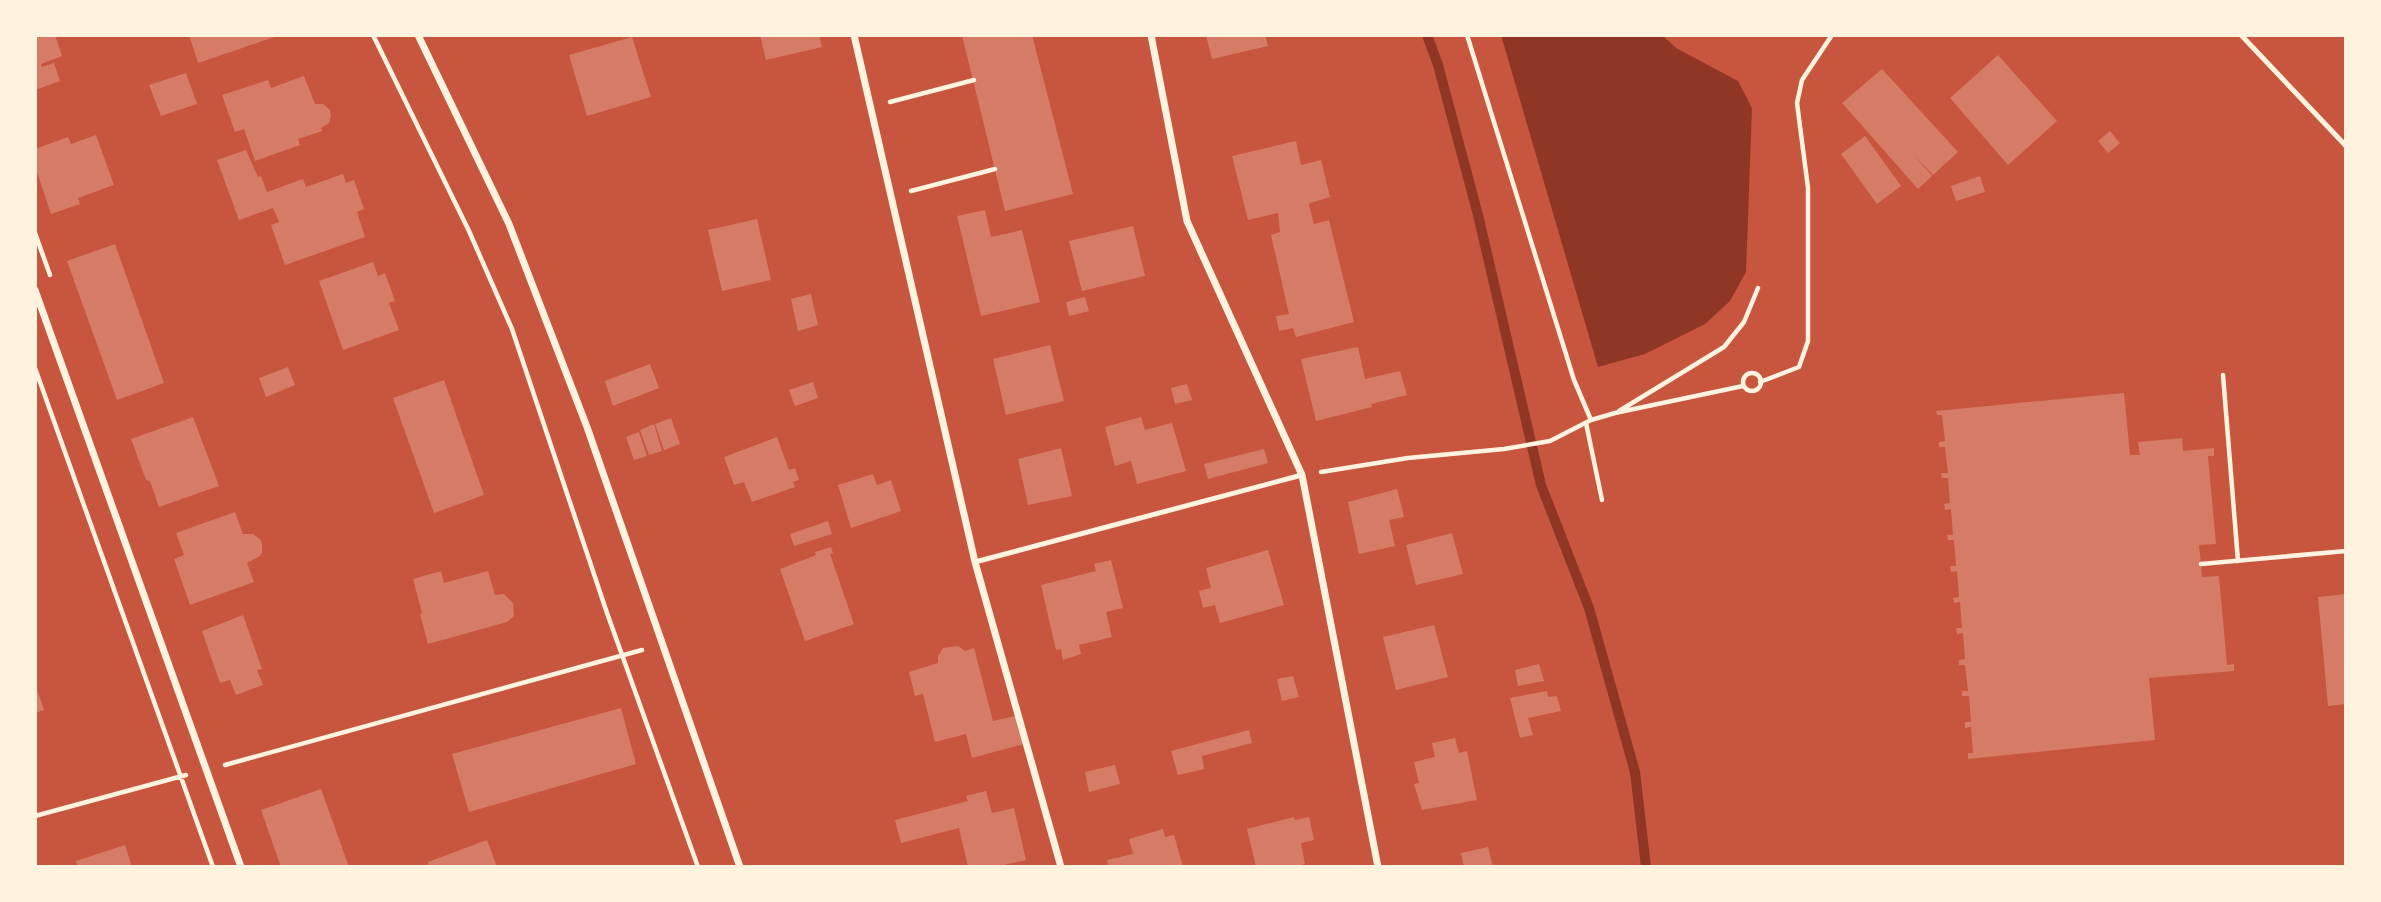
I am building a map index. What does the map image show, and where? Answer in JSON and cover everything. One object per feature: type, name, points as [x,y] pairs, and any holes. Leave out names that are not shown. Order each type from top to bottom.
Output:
[{"type":"street","points":[[418,35],[509,224],[587,427],[740,867]]},
{"type":"street","points":[[854,35],[975,562],[1060,867]]},
{"type":"street","points":[[1151,35],[1187,220],[1302,475],[1378,867]]},
{"type":"street","points":[[35,290],[241,867]]},
{"type":"lane","points":[[2241,35],[2346,146]]},
{"type":"lane","points":[[975,562],[1302,475]]},
{"type":"path","points":[[373,35],[469,231],[512,329],[698,867]]},
{"type":"path","points":[[1467,35],[1588,422],[1602,500]]},
{"type":"path","points":[[1760,382],[1800,367],[1808,341],[1808,188],[1797,103],[1802,80],[1832,35]]},
{"type":"path","points":[[871,107],[974,80]]},
{"type":"path","points":[[891,196],[995,169]]},
{"type":"path","points":[[1615,413],[1724,347],[1744,322],[1758,288]]},
{"type":"path","points":[[35,368],[212,867]]},
{"type":"path","points":[[1748,374],[1755,374],[1760,382],[1755,391],[1748,391],[1743,386],[1743,379],[1748,374]]},
{"type":"path","points":[[2223,375],[2238,561]]},
{"type":"path","points":[[1302,475],[1408,458],[1504,449],[1550,441],[1588,422],[1615,413],[1743,386]]},
{"type":"path","points":[[2201,564],[2346,551]]},
{"type":"path","points":[[35,816],[662,645]]},
{"type":"shaded area","points":[[1501,35],[1662,35],[1676,48],[1738,81],[1752,108],[1746,272],[1730,301],[1705,324],[1645,354],[1598,367]]},
{"type":"building","points":[[35,35],[55,35],[62,56],[41,64],[42,67],[54,63],[60,81],[35,90]]},
{"type":"building","points":[[189,35],[280,35],[198,63]]},
{"type":"building","points":[[760,35],[819,35],[822,47],[766,60]]},
{"type":"building","points":[[962,35],[1032,35],[1073,194],[1005,211]]},
{"type":"building","points":[[1206,35],[1265,35],[1268,46],[1212,59]]},
{"type":"building","points":[[632,37],[651,97],[587,116],[569,55]]},
{"type":"building","points":[[1998,55],[2057,121],[2008,165],[1950,98]]},
{"type":"building","points":[[1882,69],[1958,152],[1933,175],[1913,154],[1932,176],[1918,189],[1842,103]]},
{"type":"building","points":[[186,73],[197,104],[161,116],[149,85]]},
{"type":"building","points":[[304,76],[315,104],[323,104],[330,110],[329,123],[321,128],[322,131],[298,139],[300,145],[255,161],[244,129],[235,132],[222,95],[268,80],[271,88]]},
{"type":"building","points":[[2110,131],[2120,143],[2108,153],[2098,141]]},
{"type":"building","points":[[96,135],[114,185],[78,198],[80,204],[51,214],[35,166],[35,149],[68,137],[71,144]]},
{"type":"building","points":[[1865,136],[1901,186],[1877,204],[1841,154]]},
{"type":"building","points":[[1296,141],[1301,165],[1321,160],[1330,197],[1309,205],[1314,224],[1329,220],[1354,322],[1296,337],[1293,328],[1279,331],[1276,316],[1289,314],[1271,235],[1280,232],[1278,213],[1248,220],[1232,156]]},
{"type":"building","points":[[246,150],[267,192],[303,179],[306,187],[343,174],[346,183],[354,180],[364,209],[357,212],[365,237],[285,265],[271,225],[279,222],[273,208],[239,220],[217,160]]},
{"type":"building","points":[[1980,176],[1985,192],[1956,201],[1951,186]]},
{"type":"building","points":[[985,210],[991,237],[1022,230],[1040,302],[981,316],[957,216]]},
{"type":"building","points":[[757,219],[771,280],[722,291],[708,230]]},
{"type":"building","points":[[1133,226],[1145,276],[1082,291],[1069,241]]},
{"type":"building","points":[[115,244],[164,383],[117,400],[67,261]]},
{"type":"building","points":[[373,262],[378,276],[385,273],[395,301],[389,303],[399,330],[343,350],[319,281]]},
{"type":"building","points":[[811,294],[818,325],[798,331],[791,299]]},
{"type":"building","points":[[1085,297],[1089,311],[1069,316],[1066,302]]},
{"type":"building","points":[[1050,345],[1064,401],[1006,415],[993,359]]},
{"type":"building","points":[[1358,347],[1365,379],[1400,371],[1407,395],[1316,421],[1301,359]]},
{"type":"building","points":[[650,364],[659,388],[613,406],[605,381]]},
{"type":"building","points":[[288,367],[295,385],[266,397],[259,378]]},
{"type":"building","points":[[444,380],[484,495],[434,513],[393,398]]},
{"type":"building","points":[[813,382],[818,398],[795,406],[789,390]]},
{"type":"building","points":[[1187,384],[1192,400],[1175,404],[1171,388]]},
{"type":"building","points":[[2124,393],[2130,455],[2140,455],[2138,442],[2182,438],[2183,451],[2214,448],[2214,456],[2208,456],[2216,544],[2199,545],[2202,577],[2219,576],[2227,665],[2234,664],[2234,671],[2149,678],[2155,740],[1968,759],[1968,753],[1973,753],[1971,727],[1965,728],[1965,722],[1971,722],[1969,696],[1962,696],[1962,691],[1968,691],[1965,665],[1959,665],[1959,660],[1965,659],[1963,633],[1957,634],[1956,628],[1962,628],[1960,602],[1954,603],[1953,598],[1959,597],[1957,571],[1951,572],[1950,566],[1956,566],[1954,540],[1948,540],[1947,535],[1953,535],[1951,509],[1945,510],[1944,504],[1950,503],[1948,478],[1942,478],[1941,473],[1948,473],[1945,447],[1939,447],[1939,442],[1945,441],[1942,415],[1937,415],[1936,411]]},
{"type":"building","points":[[193,417],[219,486],[159,507],[131,439]]},
{"type":"building","points":[[1141,417],[1145,430],[1172,423],[1186,471],[1137,484],[1131,461],[1115,466],[1105,427]]},
{"type":"building","points":[[671,418],[680,444],[664,450],[655,424]]},
{"type":"building","points":[[654,424],[662,451],[649,455],[640,430]]},
{"type":"building","points":[[639,432],[647,456],[634,460],[626,437]]},
{"type":"building","points":[[777,437],[789,470],[795,468],[799,480],[793,482],[795,487],[752,502],[744,482],[734,485],[724,457]]},
{"type":"building","points":[[1061,448],[1072,496],[1028,505],[1018,459]]},
{"type":"building","points":[[1264,449],[1268,463],[1208,479],[1204,464]]},
{"type":"building","points":[[873,474],[877,485],[891,480],[901,511],[851,528],[838,485]]},
{"type":"building","points":[[1397,489],[1404,517],[1389,520],[1395,546],[1359,554],[1348,502]]},
{"type":"building","points":[[235,512],[243,534],[253,534],[261,540],[262,553],[247,563],[254,582],[190,605],[174,559],[184,555],[176,533]]},
{"type":"building","points":[[828,521],[832,534],[794,546],[790,534]]},
{"type":"building","points":[[1452,533],[1463,574],[1416,585],[1406,545]]},
{"type":"building","points":[[831,547],[833,553],[830,554],[854,624],[805,641],[780,569]]},
{"type":"building","points":[[1268,550],[1284,605],[1220,623],[1215,605],[1203,608],[1199,591],[1211,588],[1206,568]]},
{"type":"building","points":[[1111,560],[1123,608],[1106,612],[1112,637],[1079,645],[1081,654],[1063,660],[1061,649],[1056,650],[1041,585],[1096,571],[1094,564]]},
{"type":"building","points":[[441,571],[444,583],[488,571],[495,595],[504,594],[513,603],[514,616],[507,622],[428,644],[413,579]]},
{"type":"building","points":[[2346,594],[2346,704],[2328,706],[2318,597]]},
{"type":"building","points":[[243,615],[262,669],[257,670],[263,685],[236,695],[230,680],[220,683],[202,631]]},
{"type":"building","points":[[1434,625],[1448,677],[1396,690],[1383,637]]},
{"type":"building","points":[[958,646],[965,651],[974,648],[993,721],[1016,716],[1024,744],[972,758],[966,734],[935,742],[923,694],[915,696],[909,672],[938,663],[938,656],[943,648]]},
{"type":"building","points":[[1539,664],[1544,681],[1518,686],[1515,670]]},
{"type":"building","points":[[1293,676],[1299,697],[1282,701],[1277,679]]},
{"type":"building","points":[[35,684],[44,710],[35,713]]},
{"type":"building","points":[[1547,691],[1548,697],[1557,696],[1561,711],[1528,718],[1533,735],[1520,738],[1510,698]]},
{"type":"building","points":[[621,708],[636,764],[469,812],[452,754]]},
{"type":"building","points":[[1249,730],[1252,743],[1202,756],[1204,769],[1178,775],[1171,751]]},
{"type":"building","points":[[1455,738],[1459,753],[1467,751],[1477,800],[1422,810],[1414,784],[1419,783],[1414,762],[1435,757],[1432,743]]},
{"type":"building","points":[[1115,765],[1120,784],[1089,792],[1085,772]]},
{"type":"building","points":[[321,789],[349,867],[281,867],[261,810]]},
{"type":"building","points":[[986,791],[992,813],[1014,808],[1026,860],[995,867],[968,867],[959,828],[901,843],[895,820],[968,801],[966,796]]},
{"type":"building","points":[[1294,817],[1295,820],[1309,817],[1314,840],[1301,843],[1305,864],[1294,867],[1256,867],[1247,829]]},
{"type":"building","points":[[1163,829],[1165,837],[1174,835],[1183,867],[1109,867],[1107,860],[1133,854],[1129,839]]},
{"type":"building","points":[[487,840],[497,867],[429,867],[428,862]]},
{"type":"building","points":[[125,845],[132,867],[72,867],[77,865],[76,861]]},
{"type":"building","points":[[1488,847],[1493,867],[1464,867],[1461,853]]},
{"type":"waterway","points":[[1427,35],[1438,65],[1478,215],[1541,485],[1589,608],[1635,772],[1646,867]]}]
